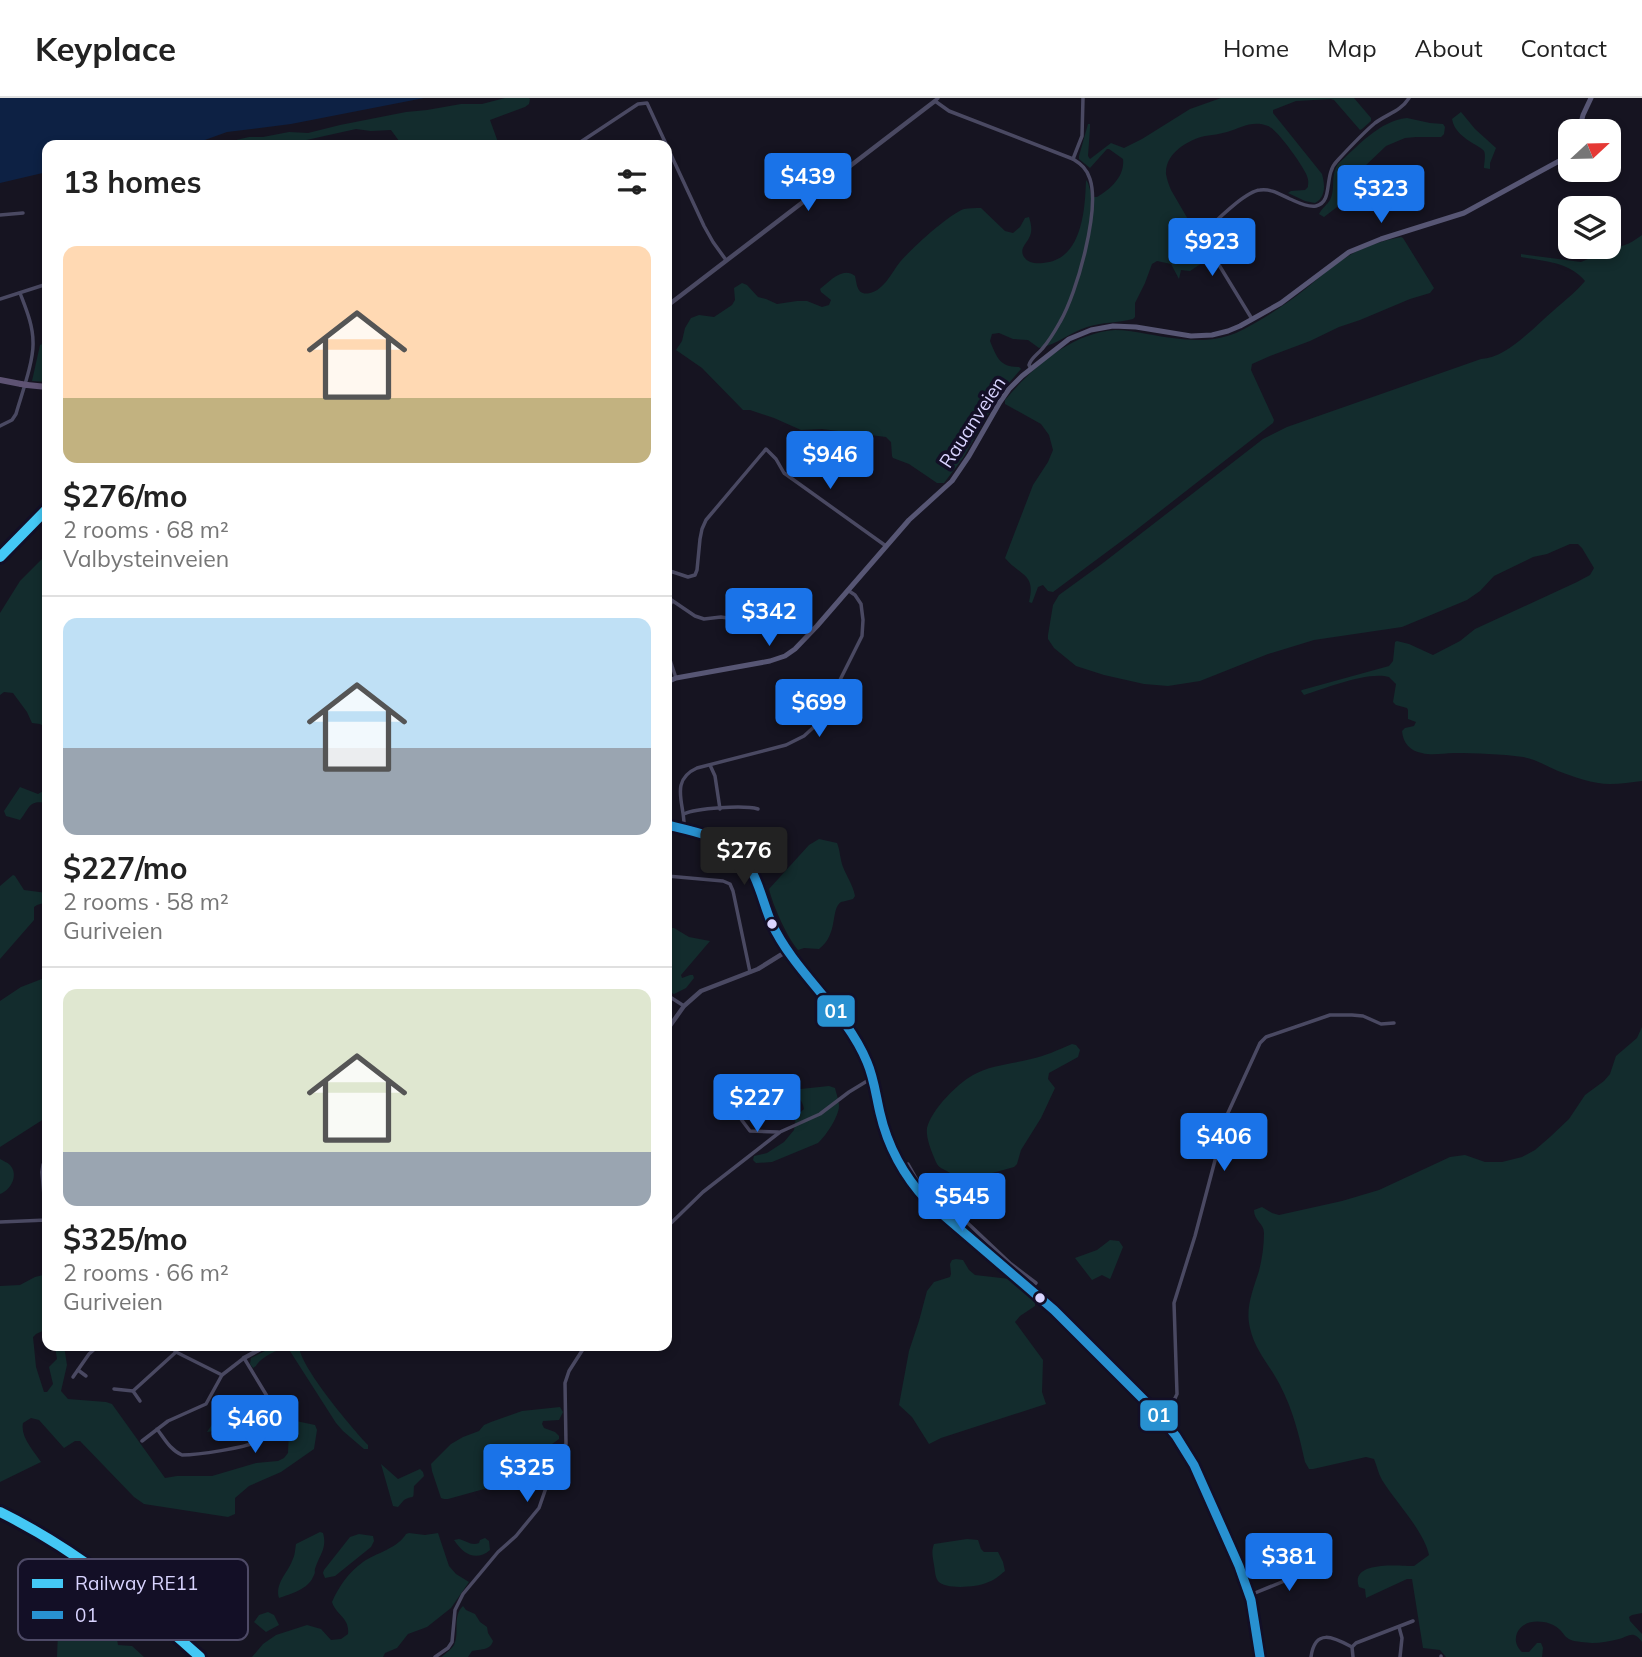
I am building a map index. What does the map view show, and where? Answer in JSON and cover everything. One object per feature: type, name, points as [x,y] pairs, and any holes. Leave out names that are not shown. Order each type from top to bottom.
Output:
[{"type":"main road","points":[[1582,119],[1591,98]]},
{"type":"main road","name":"Rauanveien","points":[[672,679],[770,662],[785,656],[805,640],[915,514],[952,481],[970,456],[1005,394],[1069,339],[1097,328],[1126,326],[1183,336],[1224,332],[1294,294],[1349,252],[1464,213],[1558,162]]},
{"type":"main road","points":[[2,379],[42,386]]},
{"type":"main road","points":[[672,826],[722,842],[744,859],[787,951],[850,1032],[863,1054],[894,1156],[910,1182],[927,1201],[1031,1289],[1162,1419],[1180,1441],[1194,1465],[1235,1556],[1251,1600],[1259,1657]]},
{"type":"street","points":[[1073,159],[1082,136],[1083,98]]},
{"type":"street","points":[[1201,235],[1255,190],[1267,190],[1307,206],[1319,205],[1327,197],[1329,171],[1335,162],[1374,124],[1399,110],[1409,98]]},
{"type":"street","points":[[672,302],[937,99],[949,111],[1073,159],[1082,165],[1089,175],[1093,210],[1072,298],[1042,350],[1029,362],[1031,369]]},
{"type":"street","points":[[584,140],[638,104],[647,103],[664,140]]},
{"type":"street","points":[[672,157],[704,226],[726,260]]},
{"type":"street","points":[[0,215],[23,213]]},
{"type":"street","points":[[1194,224],[1252,319]]},
{"type":"street","points":[[0,299],[42,286]]},
{"type":"street","points":[[0,426],[12,420],[16,414],[32,357],[32,327],[20,293]]},
{"type":"street","points":[[672,572],[690,578],[695,575],[702,528],[706,520],[765,449],[776,459],[784,473],[886,546]]},
{"type":"street","points":[[684,829],[680,790],[684,778],[692,770],[786,745],[804,736],[815,726],[862,636],[861,604],[848,590]]},
{"type":"street","points":[[672,602],[704,619],[722,617],[754,622],[780,613]]},
{"type":"street","points":[[672,666],[676,678]]},
{"type":"street","points":[[710,765],[715,776],[720,809]]},
{"type":"street","points":[[684,814],[694,810],[747,806],[758,808]]},
{"type":"street","points":[[672,876],[730,884],[750,972]]},
{"type":"street","points":[[672,1023],[684,1006],[701,991],[750,972],[787,951]]},
{"type":"street","points":[[672,998],[684,1006]]},
{"type":"street","points":[[1162,1419],[1177,1394],[1174,1303],[1227,1115],[1260,1043],[1266,1037],[1329,1015],[1352,1015],[1381,1024],[1394,1023]]},
{"type":"street","points":[[672,1222],[703,1192],[780,1132],[820,1114],[849,1091],[872,1078]]},
{"type":"street","points":[[727,1102],[750,1131],[780,1132]]},
{"type":"street","points":[[0,1222],[42,1220]]},
{"type":"street","points":[[73,1377],[92,1351]]},
{"type":"street","points":[[142,1441],[173,1418],[206,1404],[222,1375],[257,1351]]},
{"type":"street","points":[[435,1657],[452,1642],[456,1610],[463,1594],[538,1508],[548,1482],[551,1459],[566,1444],[565,1383],[581,1351]]},
{"type":"street","points":[[114,1389],[133,1391],[176,1352],[222,1375]]},
{"type":"street","points":[[157,1429],[170,1446],[182,1455],[229,1449],[259,1440],[265,1432],[273,1408],[244,1358]]},
{"type":"street","points":[[78,1370],[86,1376]]},
{"type":"street","points":[[133,1391],[140,1401]]},
{"type":"street","points":[[1248,1596],[1321,1566]]},
{"type":"street","points":[[1352,1647],[1356,1643],[1413,1621]]},
{"type":"street","points":[[1399,1627],[1402,1638],[1400,1657]]},
{"type":"street","points":[[1311,1657],[1314,1644],[1320,1639],[1336,1638],[1352,1647]]},
{"type":"street","points":[[1352,1647],[1353,1657]]},
{"type":"green space","points":[[505,98],[530,99],[525,107],[490,120],[497,140],[398,140],[391,130],[356,129],[306,140],[236,140],[289,132],[308,133],[406,112],[461,104],[482,104]]},
{"type":"green space","points":[[1221,98],[1354,98],[1371,121],[1360,130],[1331,99],[1296,101],[1273,110],[1322,174],[1324,190],[1315,203],[1288,193],[1305,190],[1308,187],[1308,178],[1290,149],[1268,126],[1247,125],[1198,138],[1173,154],[1167,167],[1167,180],[1209,257],[1190,271],[1181,270],[1179,279],[1171,264],[1157,261],[1152,264],[1135,303],[1133,319],[1087,327],[1039,348],[1028,340],[1013,339],[999,333],[992,334],[990,341],[1000,360],[1021,369],[1001,392],[963,458],[944,483],[937,483],[909,464],[893,458],[891,442],[886,437],[822,429],[801,430],[774,418],[743,410],[702,368],[676,350],[691,318],[699,315],[714,317],[732,305],[735,300],[734,288],[742,283],[758,297],[777,304],[807,301],[822,307],[829,305],[831,300],[820,289],[841,274],[850,273],[855,276],[858,289],[862,293],[875,291],[884,285],[900,262],[921,241],[964,209],[981,208],[1005,231],[1013,233],[1025,218],[1029,217],[1031,233],[1023,249],[1024,257],[1035,263],[1056,260],[1066,253],[1079,232],[1086,180],[1092,195],[1097,197],[1112,186],[1122,171],[1123,159],[1109,149],[1090,168],[1079,159],[1088,124],[1090,159],[1111,143],[1124,148],[1190,109]]},
{"type":"green space","points":[[1461,112],[1496,148],[1490,169],[1484,168],[1483,150],[1457,131],[1452,119]]},
{"type":"green space","points":[[1407,118],[1443,124],[1444,134],[1441,137],[1405,138],[1386,146],[1344,186],[1337,207],[1324,217],[1319,214],[1332,196],[1334,173],[1338,164],[1378,129]]},
{"type":"green space","points":[[1642,235],[1642,781],[1597,783],[1570,776],[1523,757],[1418,752],[1408,746],[1402,731],[1414,726],[1416,722],[1408,719],[1407,708],[1393,702],[1396,684],[1389,677],[1359,678],[1304,695],[1301,691],[1389,666],[1393,661],[1397,641],[1433,655],[1460,641],[1475,629],[1577,582],[1590,575],[1594,568],[1578,544],[1570,544],[1533,557],[1494,576],[1467,600],[1402,627],[1314,640],[1268,654],[1200,681],[1168,686],[1104,675],[1076,666],[1054,648],[1048,635],[1053,605],[1059,595],[1263,439],[1287,427],[1501,353],[1529,333],[1585,281],[1564,266],[1521,257],[1521,254],[1581,262],[1588,259],[1621,259],[1621,246]]},
{"type":"green space","points":[[1401,237],[1434,288],[1430,293],[1339,327],[1252,364],[1251,370],[1273,423],[1053,592],[1043,585],[1038,587],[1032,603],[1029,602],[1029,580],[1005,558],[1033,485],[1053,450],[1049,435],[1041,424],[1005,404],[1005,400],[1027,376],[1068,345],[1099,333],[1123,330],[1192,340],[1214,339],[1236,333],[1280,308],[1349,256],[1370,246]]},
{"type":"green space","points":[[42,344],[42,382],[32,381]]},
{"type":"green space","points":[[42,559],[42,725],[32,723],[13,693],[4,692],[0,695],[0,613],[20,581]]},
{"type":"green space","points":[[20,787],[38,794],[42,792],[42,802],[33,804],[20,820],[6,816],[4,811]]},
{"type":"green space","points":[[819,839],[837,843],[855,896],[838,905],[829,936],[819,949],[798,950],[781,921],[769,889],[809,845]]},
{"type":"green space","points":[[13,875],[24,890],[42,892],[42,904],[34,907],[34,920],[0,959],[0,886]]},
{"type":"green space","points":[[672,928],[689,937],[710,941],[681,975],[682,978],[693,975],[694,978],[686,988],[674,994]]},
{"type":"green space","points":[[42,979],[42,1120],[0,1147],[0,1001],[21,987]]},
{"type":"green space","points":[[1642,1027],[1642,1613],[1629,1617],[1642,1634],[1642,1642],[1634,1635],[1599,1643],[1576,1641],[1567,1638],[1549,1623],[1536,1622],[1520,1628],[1516,1641],[1522,1652],[1529,1652],[1537,1643],[1541,1643],[1542,1657],[1446,1657],[1440,1650],[1423,1648],[1412,1579],[1366,1598],[1365,1589],[1359,1587],[1358,1578],[1361,1572],[1368,1568],[1414,1566],[1429,1555],[1415,1526],[1382,1480],[1374,1459],[1366,1457],[1313,1469],[1309,1469],[1305,1462],[1289,1404],[1255,1344],[1250,1328],[1249,1306],[1260,1266],[1264,1238],[1264,1230],[1254,1210],[1262,1207],[1279,1215],[1342,1201],[1379,1190],[1450,1157],[1465,1155],[1485,1162],[1502,1162],[1522,1157],[1535,1150],[1569,1119],[1585,1095],[1610,1074],[1616,1056],[1637,1038]]},
{"type":"green space","points":[[1072,1044],[1080,1050],[1078,1057],[1049,1073],[1048,1079],[1055,1088],[1014,1167],[964,1181],[938,1165],[927,1128],[934,1113],[952,1091],[980,1072],[1041,1056]]},
{"type":"green space","points":[[829,1086],[835,1088],[839,1106],[832,1126],[821,1140],[772,1162],[756,1163],[754,1156],[767,1153],[784,1142],[794,1130],[796,1116],[804,1109],[800,1099],[781,1095],[777,1093],[779,1089]]},
{"type":"green space","points":[[0,1159],[13,1169],[14,1178],[10,1186],[0,1194]]},
{"type":"green space","points":[[1110,1240],[1119,1241],[1123,1247],[1111,1277],[1110,1279],[1102,1275],[1092,1280],[1075,1258],[1097,1250]]},
{"type":"green space","points":[[956,1259],[963,1260],[975,1275],[1010,1279],[1035,1301],[1035,1306],[1015,1322],[1043,1360],[1042,1392],[1046,1404],[929,1444],[912,1417],[899,1405],[909,1351],[927,1291],[934,1282],[950,1277],[950,1264]]},
{"type":"green space","points":[[42,1275],[42,1331],[33,1337],[36,1367],[44,1392],[53,1384],[49,1367],[57,1359],[56,1351],[65,1351],[67,1365],[61,1391],[68,1399],[112,1404],[165,1478],[212,1476],[284,1458],[288,1453],[289,1429],[284,1419],[287,1417],[315,1425],[317,1430],[314,1449],[281,1472],[249,1486],[235,1498],[235,1514],[228,1517],[144,1504],[80,1441],[64,1448],[39,1420],[31,1418],[23,1423],[24,1433],[28,1444],[41,1462],[0,1482],[0,1286],[20,1285]]},
{"type":"green space","points":[[265,1351],[278,1351],[253,1368],[250,1364],[251,1358]]},
{"type":"green space","points":[[290,1351],[300,1351],[317,1382],[368,1445],[368,1449],[364,1449],[336,1423]]},
{"type":"green space","points":[[238,1399],[242,1399],[250,1409],[244,1423],[207,1432],[213,1423],[222,1422]]},
{"type":"green space","points":[[560,1407],[563,1412],[559,1420],[543,1421],[542,1424],[544,1428],[559,1436],[559,1439],[548,1447],[554,1462],[554,1472],[546,1475],[534,1471],[495,1486],[448,1499],[441,1498],[431,1464],[451,1444],[479,1431],[484,1425],[522,1411]]},
{"type":"green space","points":[[381,1464],[398,1479],[420,1469],[423,1472],[424,1476],[414,1486],[413,1497],[404,1500],[398,1507],[393,1506]]},
{"type":"green space","points":[[323,1533],[324,1546],[311,1581],[299,1590],[279,1598],[280,1583],[293,1559],[296,1544]]},
{"type":"green space","points":[[409,1533],[438,1533],[449,1566],[469,1582],[451,1608],[427,1627],[408,1634],[397,1648],[385,1653],[383,1657],[252,1657],[263,1644],[276,1635],[307,1625],[321,1629],[331,1640],[341,1639],[348,1634],[345,1620],[332,1602],[338,1590],[358,1566],[392,1547]]},
{"type":"green space","points":[[359,1534],[373,1536],[371,1547],[335,1576],[325,1578],[324,1570],[350,1537]]},
{"type":"green space","points":[[485,1538],[489,1541],[490,1550],[475,1556],[461,1549],[454,1540],[476,1544]]},
{"type":"green space","points":[[978,1540],[984,1552],[998,1552],[1005,1571],[991,1581],[976,1586],[954,1587],[942,1584],[935,1573],[932,1554],[934,1544]]},
{"type":"green space","points":[[463,1606],[487,1627],[492,1644],[487,1648],[472,1651],[468,1657],[442,1657],[454,1645],[458,1615]]},
{"type":"green space","points":[[268,1612],[274,1615],[279,1625],[266,1632],[254,1622],[259,1615]]},
{"type":"green space","points":[[58,1640],[117,1640],[118,1645],[132,1646],[144,1657],[57,1657]]},
{"type":"water","points":[[0,98],[424,98],[291,124],[227,132],[205,140],[42,140],[42,173],[0,183]]},
{"type":"rail line","name":"RE11","points":[[0,557],[42,514]]},
{"type":"rail line","name":"RE11","points":[[0,1512],[79,1559]]},
{"type":"rail line","name":"RE11","points":[[181,1640],[200,1657]]},
{"type":"transit line","name":"01","points":[[672,826],[724,843],[746,862],[781,941],[858,1043],[869,1068],[883,1126],[892,1149],[918,1191],[1054,1310],[1157,1413],[1176,1436],[1194,1465],[1239,1566],[1251,1600],[1260,1657]]}]
